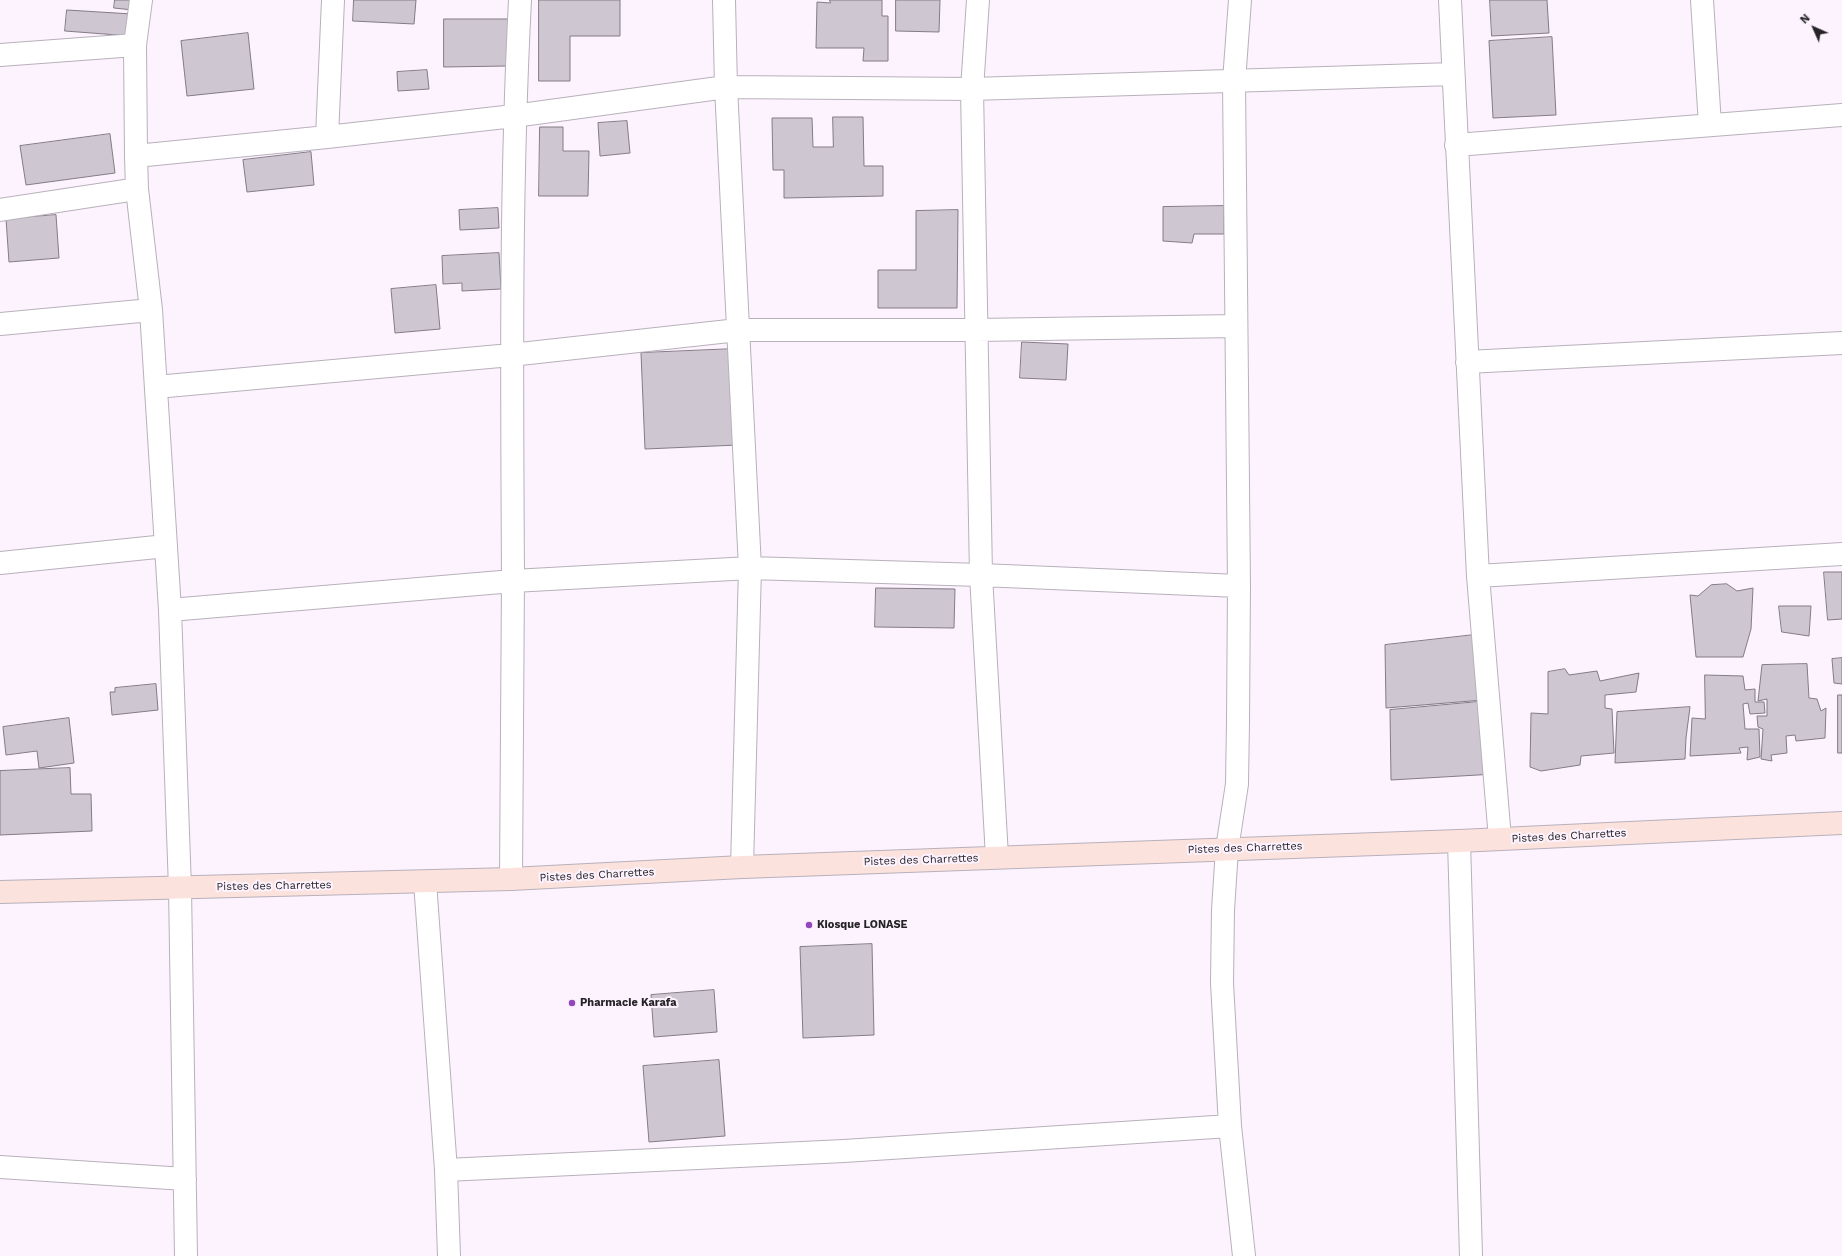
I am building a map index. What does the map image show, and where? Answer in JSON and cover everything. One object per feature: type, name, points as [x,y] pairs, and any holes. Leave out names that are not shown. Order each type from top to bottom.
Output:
[{"type":"main road","name":"Pistes des Charrettes","points":[[0,892],[511,879],[742,867],[1459,841],[1842,823]]},
{"type":"street","points":[[141,0],[135,46],[137,190],[151,310],[170,610],[180,888],[186,1256]]},
{"type":"street","points":[[328,138],[333,0]]},
{"type":"street","points":[[511,879],[513,581],[511,355],[514,116],[520,0]]},
{"type":"street","points":[[724,0],[726,87],[750,568],[742,867]]},
{"type":"street","points":[[978,0],[972,89],[981,575],[997,857]]},
{"type":"street","points":[[1240,0],[1234,81],[1239,586],[1237,784],[1227,849],[1223,910],[1222,983],[1230,1126],[1244,1256]]},
{"type":"street","points":[[1450,0],[1478,576],[1500,839]]},
{"type":"street","points":[[1702,0],[1710,125]]},
{"type":"street","points":[[0,55],[135,46]]},
{"type":"street","points":[[136,156],[328,138],[514,116],[726,87],[972,89],[1453,74]]},
{"type":"street","points":[[1456,144],[1842,115]]},
{"type":"street","points":[[0,210],[137,190]]},
{"type":"street","points":[[0,324],[151,310]]},
{"type":"street","points":[[156,387],[511,355],[738,330],[976,330],[1236,326]]},
{"type":"street","points":[[1467,362],[1842,343]]},
{"type":"street","points":[[0,563],[166,546]]},
{"type":"street","points":[[1478,576],[1842,554]]},
{"type":"street","points":[[170,610],[513,581],[750,568],[981,575],[1239,586]]},
{"type":"street","points":[[1459,841],[1471,1256]]},
{"type":"street","points":[[425,882],[446,1170],[449,1256]]},
{"type":"street","points":[[446,1170],[844,1151],[1230,1126]]},
{"type":"street","points":[[0,1167],[185,1179]]},
{"type":"building","points":[[115,0],[134,0],[133,10],[114,8]]},
{"type":"building","points":[[354,0],[416,0],[414,24],[353,21]]},
{"type":"building","points":[[539,0],[620,0],[620,36],[570,36],[570,81],[539,81]]},
{"type":"building","points":[[830,0],[882,0],[882,16],[888,16],[888,61],[863,61],[864,48],[816,48],[817,2],[830,3]]},
{"type":"building","points":[[896,0],[940,0],[939,32],[896,31]]},
{"type":"building","points":[[1490,0],[1547,0],[1549,33],[1492,36]]},
{"type":"building","points":[[67,10],[132,14],[131,36],[65,31]]},
{"type":"building","points":[[444,19],[508,19],[507,66],[444,67]]},
{"type":"building","points":[[248,33],[254,89],[187,96],[181,41]]},
{"type":"building","points":[[1552,37],[1556,115],[1493,118],[1489,41]]},
{"type":"building","points":[[427,70],[429,89],[398,91],[397,72]]},
{"type":"building","points":[[833,117],[863,117],[864,166],[883,166],[883,196],[784,198],[784,170],[773,170],[772,118],[812,118],[813,147],[833,147]]},
{"type":"building","points":[[627,121],[630,153],[600,156],[598,123]]},
{"type":"building","points":[[540,127],[563,127],[563,151],[589,151],[588,196],[539,196]]},
{"type":"building","points":[[110,134],[115,173],[26,185],[20,146]]},
{"type":"building","points":[[311,152],[314,185],[247,192],[243,160]]},
{"type":"building","points":[[1224,206],[1224,234],[1194,234],[1192,243],[1163,241],[1163,207]]},
{"type":"building","points":[[498,208],[499,228],[460,230],[459,210]]},
{"type":"building","points":[[958,210],[957,308],[878,308],[878,270],[916,270],[916,211]]},
{"type":"building","points":[[56,215],[59,258],[9,262],[6,219]]},
{"type":"building","points":[[499,253],[501,289],[462,291],[462,283],[443,284],[442,256]]},
{"type":"building","points":[[436,285],[440,329],[395,333],[391,289]]},
{"type":"building","points":[[1022,342],[1068,344],[1066,380],[1020,378]]},
{"type":"building","points":[[734,349],[738,445],[645,449],[641,353]]},
{"type":"building","points":[[1824,572],[1842,572],[1842,619],[1828,620]]},
{"type":"building","points":[[1727,584],[1737,591],[1753,588],[1751,629],[1743,657],[1696,657],[1690,595],[1698,596],[1711,585]]},
{"type":"building","points":[[876,588],[955,589],[954,628],[875,627]]},
{"type":"building","points":[[1779,606],[1811,606],[1809,636],[1782,632]]},
{"type":"building","points":[[1483,634],[1483,700],[1386,708],[1385,645]]},
{"type":"building","points":[[1842,658],[1842,684],[1834,683],[1832,659]]},
{"type":"building","points":[[1807,664],[1809,698],[1817,699],[1821,711],[1826,708],[1825,738],[1796,741],[1795,735],[1786,736],[1787,753],[1771,755],[1772,761],[1761,759],[1763,729],[1758,727],[1757,716],[1767,716],[1767,699],[1758,701],[1762,665]]},
{"type":"building","points":[[1565,669],[1569,675],[1597,671],[1600,681],[1639,673],[1636,692],[1605,695],[1605,708],[1612,709],[1614,753],[1581,756],[1580,765],[1541,771],[1530,767],[1531,713],[1548,714],[1548,672]]},
{"type":"building","points":[[1705,675],[1743,676],[1745,690],[1755,689],[1755,702],[1764,702],[1765,713],[1750,714],[1748,703],[1743,704],[1745,729],[1759,729],[1760,757],[1747,760],[1748,747],[1739,748],[1741,753],[1690,756],[1692,718],[1705,719]]},
{"type":"building","points":[[156,684],[158,710],[112,715],[110,692],[115,692],[115,688]]},
{"type":"building","points":[[1838,695],[1842,695],[1842,753],[1838,753]]},
{"type":"building","points":[[1489,701],[1495,774],[1391,780],[1390,710]]},
{"type":"building","points":[[1690,707],[1685,759],[1615,763],[1617,712]]},
{"type":"building","points":[[69,718],[74,763],[39,768],[37,751],[6,755],[3,727]]},
{"type":"building","points":[[70,768],[71,794],[91,794],[92,831],[0,835],[0,771]]},
{"type":"building","points":[[872,944],[874,1035],[803,1038],[800,947]]},
{"type":"building","points":[[714,990],[717,1032],[654,1037],[651,995]]},
{"type":"building","points":[[719,1060],[725,1136],[649,1142],[643,1066]]},
{"type":"place","name":"Kiosque LONASE","points":[[809,925]]},
{"type":"place","name":"Pharmacie Karafa","points":[[572,1003]]}]
